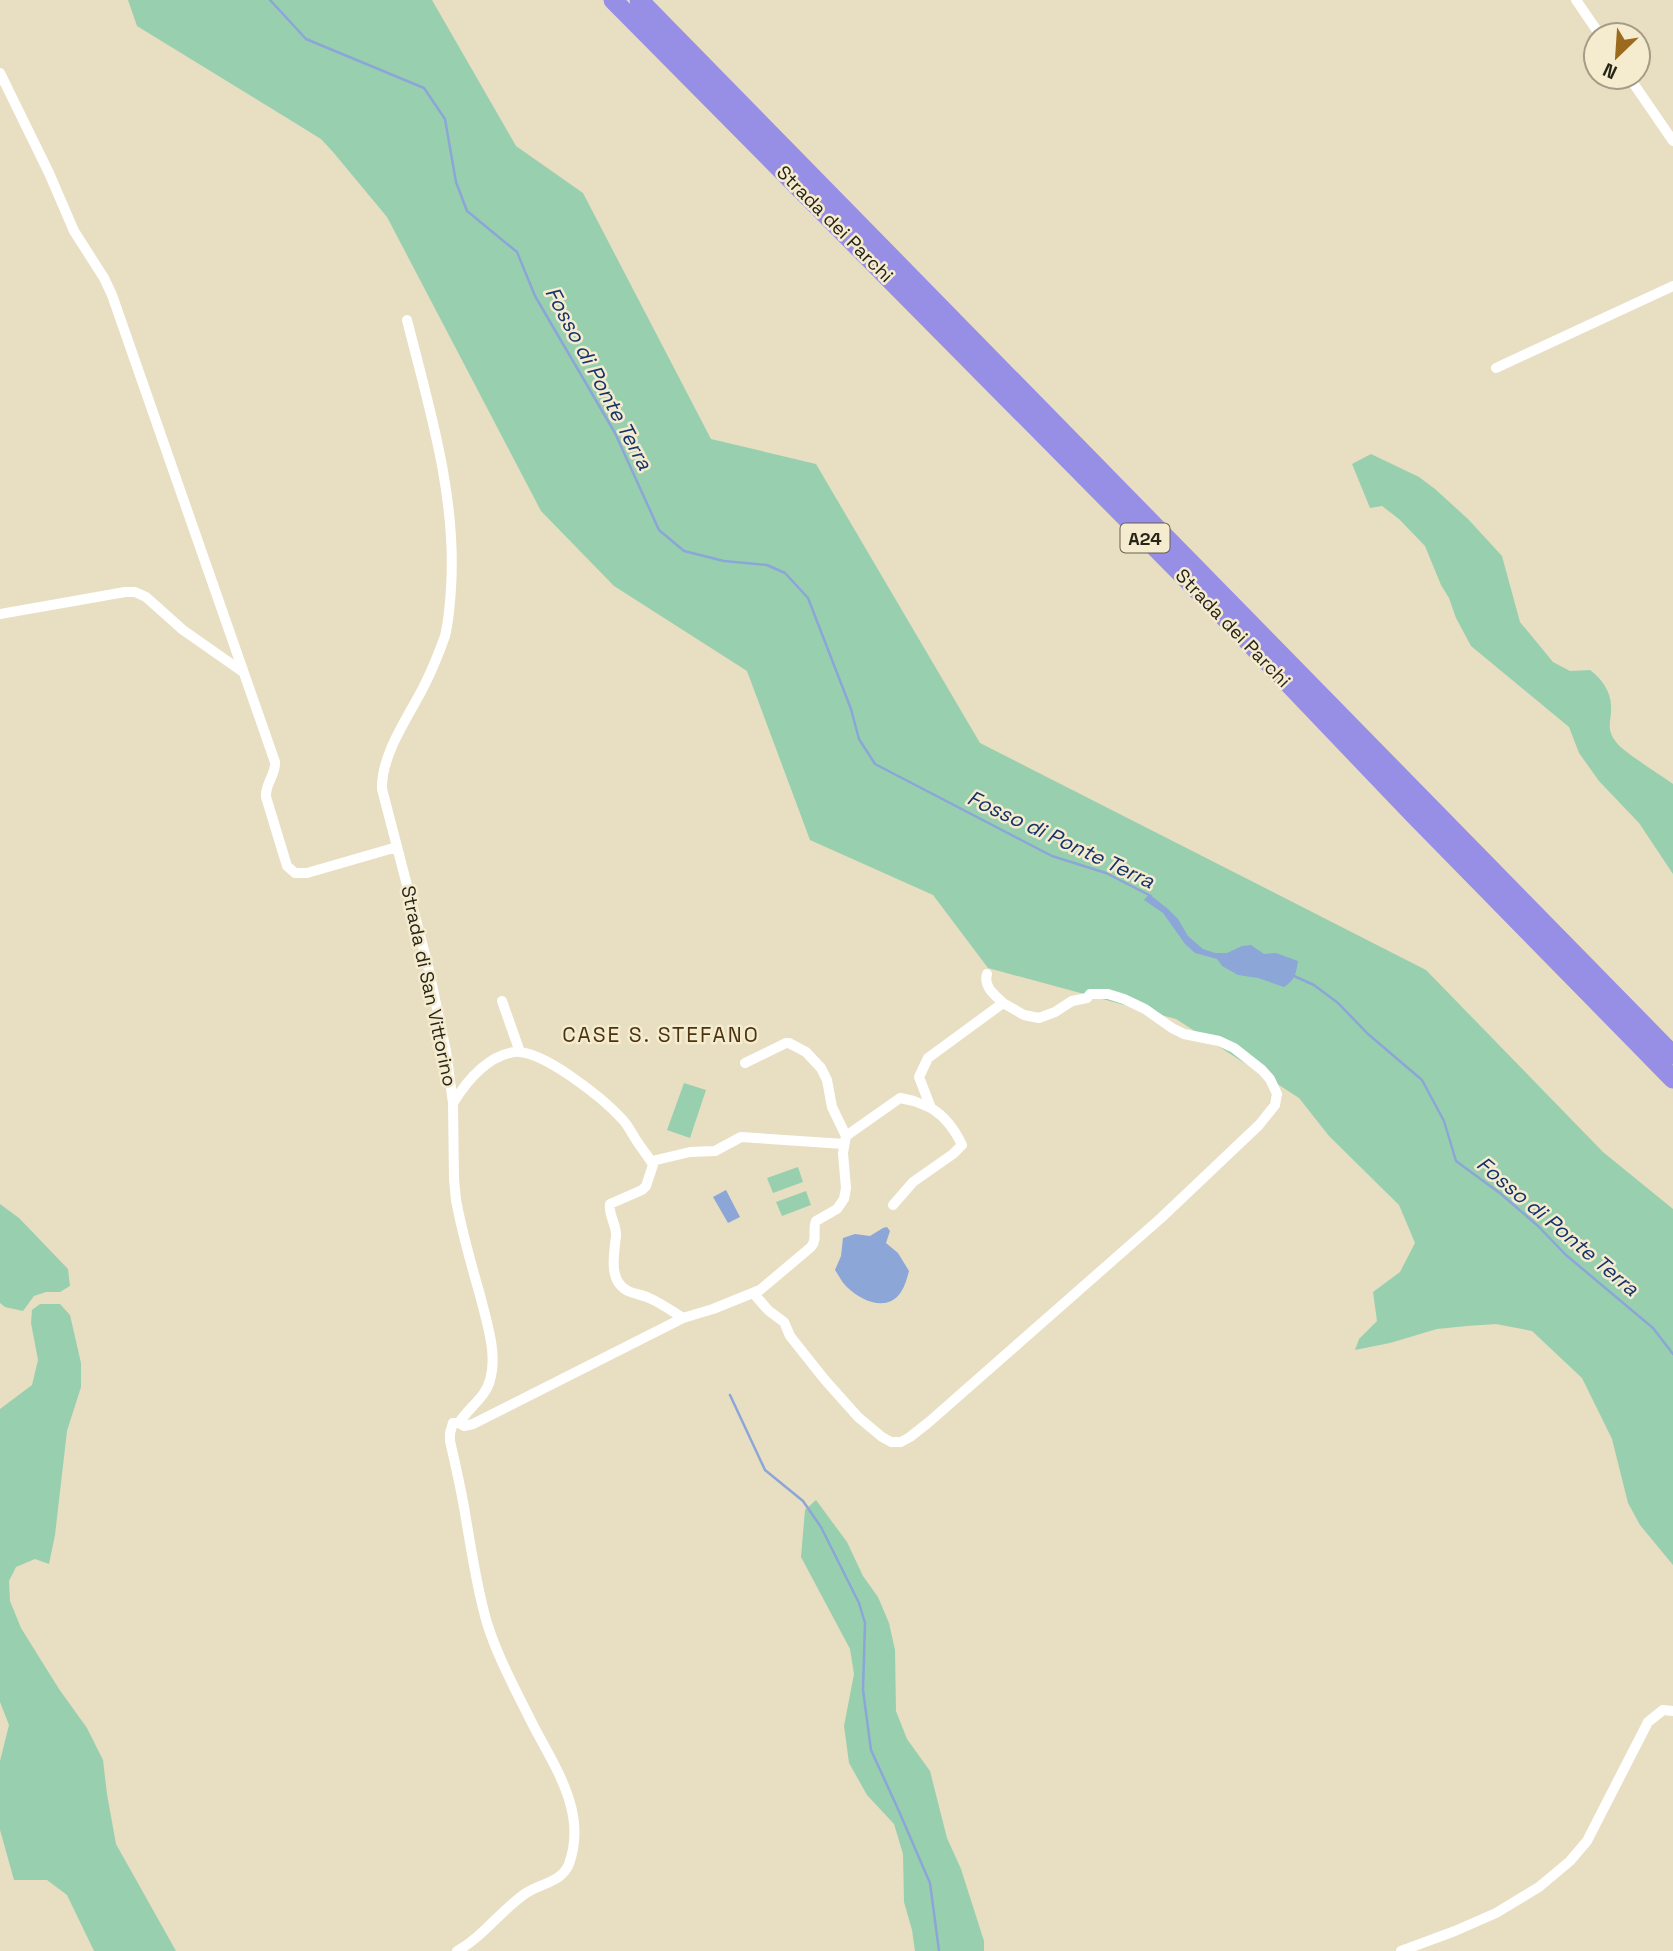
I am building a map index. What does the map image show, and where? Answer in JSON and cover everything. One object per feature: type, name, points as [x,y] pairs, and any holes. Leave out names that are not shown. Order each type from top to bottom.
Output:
[{"type":"highway","name":"Strada dei Parchi","points":[[613,0],[1240,633],[1673,1079]]},
{"type":"highway","name":"Strada dei Parchi","points":[[639,0],[1673,1055]]},
{"type":"street","points":[[1576,0],[1590,21]]},
{"type":"street","points":[[0,73],[74,231],[110,289],[275,762],[276,768],[267,785],[265,797],[286,863],[290,870],[299,874],[307,873],[397,847]]},
{"type":"street","points":[[1639,91],[1673,141]]},
{"type":"street","points":[[1496,368],[1673,286]]},
{"type":"street","name":"Strada di San Vittorino","points":[[407,320],[440,452],[452,561],[449,617],[443,641],[426,683],[392,748],[383,775],[383,796],[434,993],[446,1051],[453,1103],[456,1200],[488,1328],[492,1356],[491,1378],[486,1389],[459,1423],[453,1423],[450,1441],[485,1616],[503,1663],[568,1792],[573,1836],[570,1859],[561,1875],[524,1895],[475,1940],[457,1951]]},
{"type":"street","points":[[0,614],[135,592],[148,598],[183,630],[243,672]]},
{"type":"street","points":[[753,1293],[769,1311],[784,1322],[790,1336],[807,1358],[865,1423],[889,1441],[904,1441],[940,1413],[1161,1218],[1259,1125],[1275,1105],[1277,1094],[1270,1079],[1237,1050],[1222,1042],[1181,1033],[1145,1009],[1108,994],[1090,994],[1087,998],[1072,1001],[1039,1018],[1027,1017],[1003,1003],[990,990],[985,979],[987,974]]},
{"type":"street","points":[[502,1001],[520,1052]]},
{"type":"street","points":[[931,1108],[919,1077],[928,1058],[1003,1003]]},
{"type":"street","points":[[459,1423],[464,1426],[473,1424],[683,1318],[753,1293],[811,1247],[815,1241],[814,1227],[817,1221],[837,1209],[846,1191],[843,1153],[845,1140],[832,1107],[826,1076],[806,1052],[789,1043],[745,1063]]},
{"type":"street","points":[[453,1103],[470,1079],[486,1065],[502,1055],[520,1052],[537,1056],[559,1068],[614,1111],[652,1161],[653,1169],[642,1190],[610,1204],[609,1210],[616,1230],[615,1278],[626,1290],[649,1298],[683,1318]]},
{"type":"street","points":[[652,1161],[690,1152],[715,1151],[741,1137],[845,1140],[900,1098],[931,1108],[957,1134],[962,1145],[913,1182],[893,1205]]},
{"type":"street","points":[[1401,1951],[1502,1910],[1539,1887],[1570,1861],[1587,1841],[1646,1724],[1658,1713],[1673,1711]]},
{"type":"green space","points":[[128,0],[432,0],[516,146],[583,193],[711,439],[816,464],[980,743],[1426,970],[1603,1152],[1673,1209],[1673,1565],[1640,1525],[1628,1503],[1612,1439],[1582,1378],[1532,1331],[1496,1324],[1437,1329],[1355,1350],[1359,1339],[1377,1321],[1373,1292],[1400,1272],[1415,1243],[1399,1205],[1329,1136],[1299,1098],[1176,1019],[988,968],[933,895],[810,840],[747,671],[614,586],[541,511],[387,217],[321,139],[137,26]]},
{"type":"green space","points":[[1371,454],[1419,477],[1468,519],[1502,556],[1520,622],[1553,662],[1570,671],[1590,670],[1601,681],[1611,700],[1610,728],[1616,742],[1673,784],[1673,874],[1639,823],[1599,781],[1579,753],[1569,727],[1471,646],[1425,546],[1382,506],[1370,508],[1352,464]]},
{"type":"green space","points":[[684,1083],[706,1090],[690,1138],[667,1130]]},
{"type":"green space","points":[[798,1167],[803,1182],[773,1193],[767,1178]]},
{"type":"green space","points":[[806,1191],[811,1205],[782,1216],[776,1202]]},
{"type":"green space","points":[[0,1204],[19,1218],[68,1269],[70,1286],[60,1292],[46,1292],[34,1296],[23,1311],[5,1307],[0,1303]]},
{"type":"green space","points":[[40,1304],[60,1304],[70,1315],[81,1363],[81,1387],[67,1431],[49,1564],[35,1559],[16,1567],[9,1581],[10,1601],[21,1628],[87,1728],[103,1760],[116,1844],[176,1951],[94,1951],[67,1895],[47,1880],[14,1880],[0,1830],[0,1761],[9,1725],[0,1702],[0,1409],[32,1385],[38,1360],[31,1323],[32,1310]]},
{"type":"green space","points":[[816,1500],[847,1542],[863,1576],[878,1597],[889,1623],[895,1650],[896,1711],[907,1739],[930,1771],[947,1838],[961,1869],[984,1941],[984,1951],[915,1951],[904,1902],[903,1854],[894,1824],[867,1795],[849,1763],[844,1726],[854,1674],[850,1649],[801,1557],[805,1510]]},
{"type":"water","points":[[1149,894],[1178,919],[1188,936],[1203,949],[1227,953],[1251,945],[1264,954],[1276,953],[1298,961],[1293,979],[1284,987],[1258,978],[1238,975],[1222,966],[1217,959],[1195,953],[1185,944],[1163,913],[1144,900]]},
{"type":"water","points":[[726,1190],[740,1217],[728,1223],[713,1197]]},
{"type":"water","points":[[887,1227],[890,1231],[886,1243],[898,1253],[909,1271],[904,1287],[896,1298],[889,1302],[875,1303],[854,1293],[835,1270],[841,1256],[843,1238],[855,1234],[870,1236]]},
{"type":"waterway","name":"Fosso di Ponte Terra","points":[[270,0],[306,39],[424,88],[445,119],[456,182],[467,211],[517,252],[535,296],[615,433],[659,530],[684,551],[724,561],[767,565],[785,573],[808,598],[851,709],[859,739],[875,764],[1052,856],[1106,873],[1151,896]]},
{"type":"waterway","name":"Fosso di Ponte Terra","points":[[1294,976],[1314,985],[1338,1003],[1368,1034],[1422,1080],[1444,1121],[1456,1161],[1501,1194],[1566,1255],[1653,1328],[1673,1354]]},
{"type":"waterway","points":[[730,1395],[765,1470],[803,1501],[821,1527],[859,1603],[865,1623],[863,1690],[871,1750],[930,1883],[939,1951]]},
{"type":"district","name":"CASE S. STEFANO","points":[[661,1034]]}]
